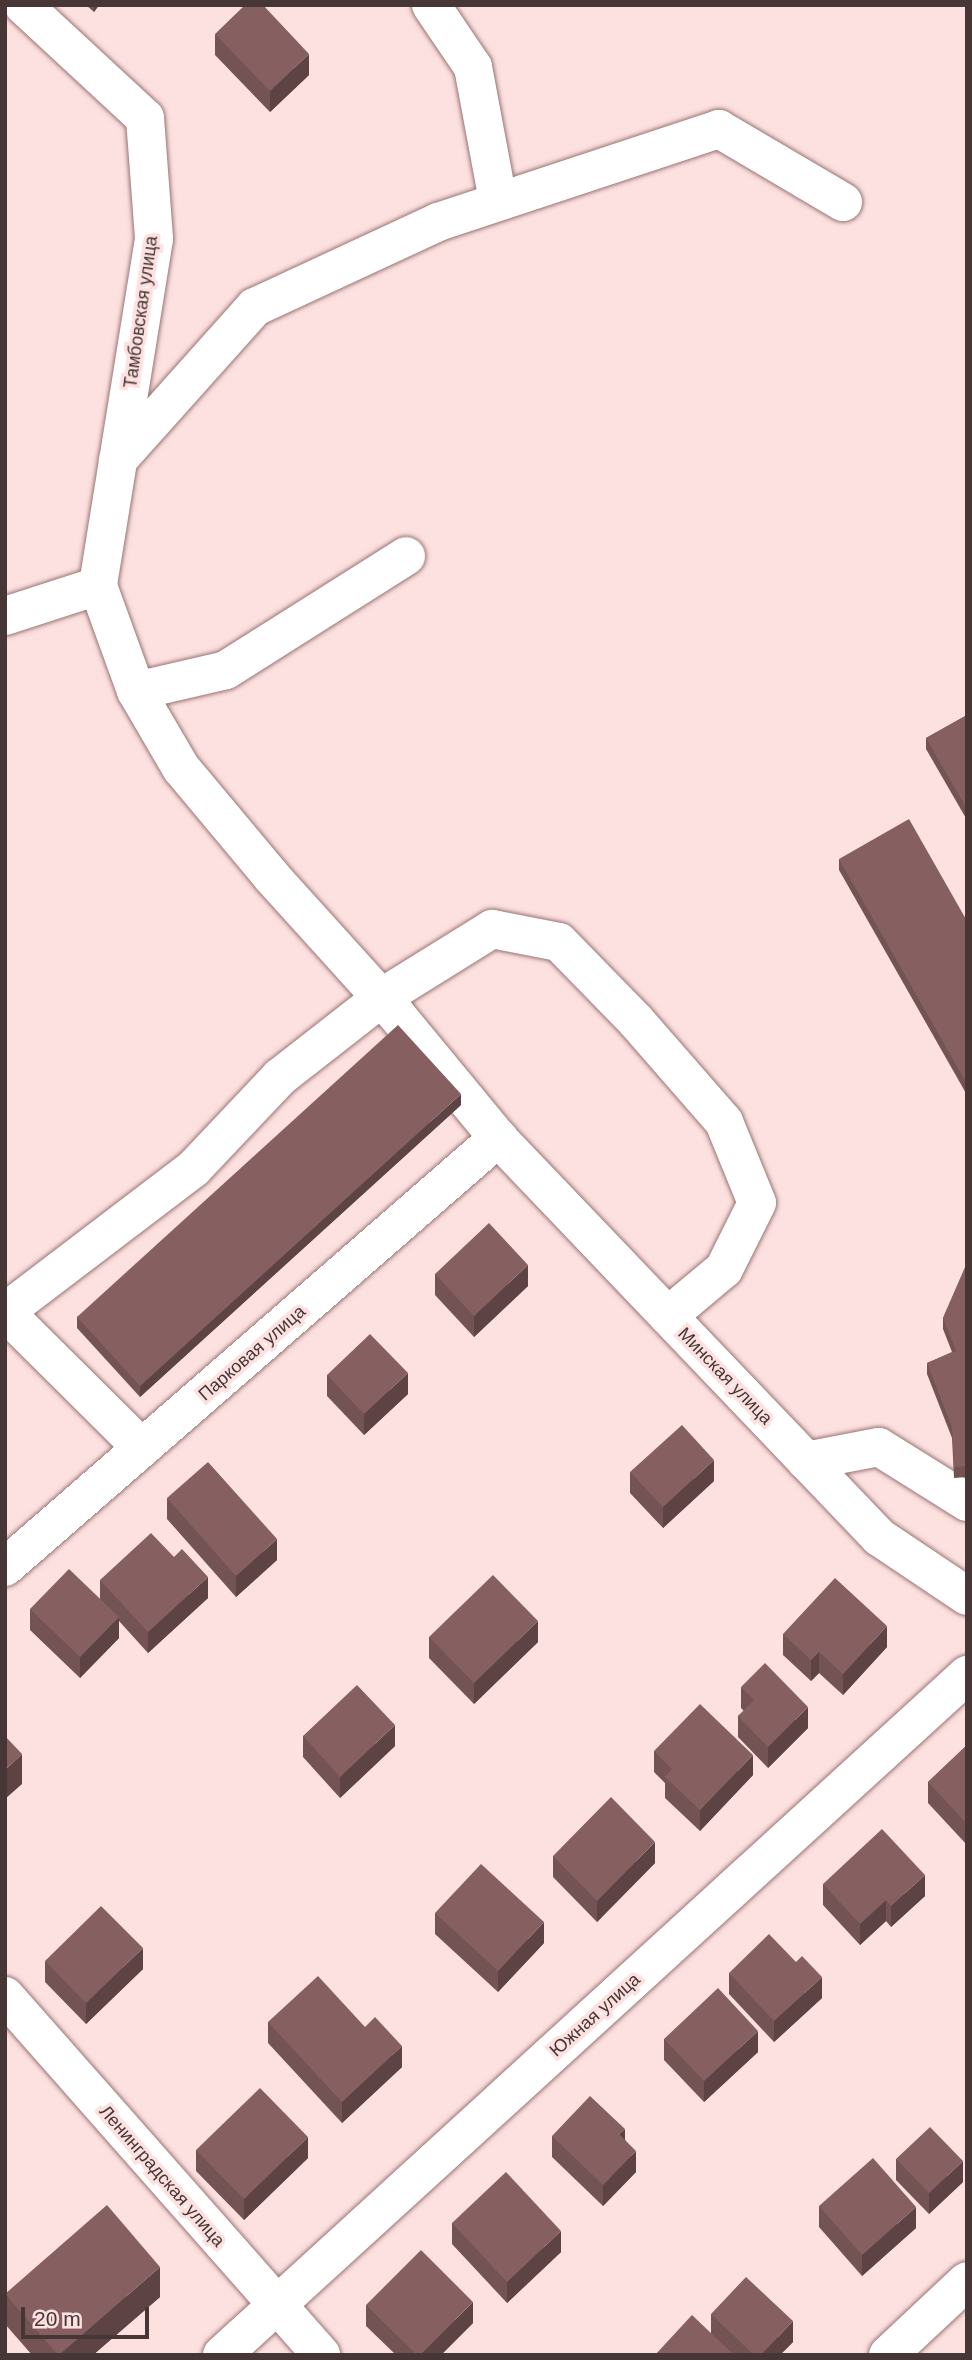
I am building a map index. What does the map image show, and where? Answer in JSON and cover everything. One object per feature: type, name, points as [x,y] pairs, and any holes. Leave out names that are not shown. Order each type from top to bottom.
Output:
[{"type":"street","name":"Тамбовская улица","points":[[23,5],[145,118],[154,239],[98,586]]},
{"type":"street","points":[[431,5],[473,67],[498,201]]},
{"type":"street","points":[[118,460],[255,307],[438,222],[719,129],[843,202]]},
{"type":"street","points":[[136,691],[226,670],[406,556]]},
{"type":"street","points":[[5,616],[98,586]]},
{"type":"street","name":"Минская улица","points":[[98,586],[136,691],[181,768],[272,877],[381,998],[498,1139],[879,1537],[967,1596]]},
{"type":"street","points":[[142,1448],[5,1312],[194,1168],[280,1077],[381,998],[492,929],[559,942],[636,1021],[724,1122],[757,1203],[724,1269],[668,1316]]},
{"type":"street","name":"Парковая улица","points":[[5,1567],[498,1139]]},
{"type":"street","points":[[806,1461],[879,1447],[967,1502]]},
{"type":"street","name":"Южная улица","points":[[222,2355],[967,1675]]},
{"type":"street","name":"Ленинградская улица","points":[[5,1996],[321,2355]]},
{"type":"street","points":[[888,2355],[967,2281]]},
{"type":"building","points":[[245,5],[263,5],[309,54],[270,91],[215,34]]},
{"type":"building","points":[[967,715],[967,809],[926,738]]},
{"type":"building","points":[[909,819],[967,921],[967,1084],[839,859]]},
{"type":"building","points":[[398,1025],[461,1094],[140,1386],[77,1317]]},
{"type":"building","points":[[489,1223],[528,1265],[474,1316],[435,1274]]},
{"type":"building","points":[[967,1263],[967,1466],[954,1467],[952,1427],[927,1363],[956,1351],[943,1318]]},
{"type":"building","points":[[370,1334],[408,1373],[364,1414],[327,1375]]},
{"type":"building","points":[[682,1425],[714,1460],[663,1507],[630,1472]]},
{"type":"building","points":[[208,1462],[277,1539],[236,1576],[167,1498]]},
{"type":"building","points":[[151,1533],[174,1557],[182,1549],[208,1577],[148,1632],[100,1580]]},
{"type":"building","points":[[69,1569],[119,1617],[80,1657],[30,1609]]},
{"type":"building","points":[[493,1575],[538,1621],[474,1683],[429,1637]]},
{"type":"building","points":[[835,1578],[887,1626],[843,1674],[819,1652],[811,1660],[783,1634]]},
{"type":"building","points":[[765,1663],[808,1707],[768,1747],[738,1716],[754,1700],[741,1687]]},
{"type":"building","points":[[357,1685],[395,1725],[340,1777],[303,1736]]},
{"type":"building","points":[[700,1704],[753,1755],[700,1810],[665,1777],[672,1769],[654,1751]]},
{"type":"building","points":[[5,1736],[22,1754],[5,1770]]},
{"type":"building","points":[[967,1745],[967,1824],[928,1782]]},
{"type":"building","points":[[611,1797],[655,1842],[597,1901],[553,1856]]},
{"type":"building","points":[[882,1829],[925,1875],[891,1906],[886,1900],[860,1924],[823,1884]]},
{"type":"building","points":[[481,1864],[544,1922],[498,1971],[435,1913]]},
{"type":"building","points":[[101,1906],[143,1948],[86,2003],[45,1961]]},
{"type":"building","points":[[769,1934],[796,1962],[802,1956],[822,1977],[774,2021],[729,1973]]},
{"type":"building","points":[[318,1976],[365,2027],[375,2017],[402,2046],[342,2102],[268,2022]]},
{"type":"building","points":[[718,1988],[758,2031],[704,2081],[664,2039]]},
{"type":"building","points":[[260,2088],[308,2137],[244,2199],[196,2150]]},
{"type":"building","points":[[590,2096],[625,2129],[619,2134],[636,2151],[603,2185],[552,2136]]},
{"type":"building","points":[[930,2127],[963,2161],[929,2193],[896,2159]]},
{"type":"building","points":[[873,2158],[916,2207],[862,2255],[819,2206]]},
{"type":"building","points":[[506,2172],[561,2231],[507,2282],[452,2223]]},
{"type":"building","points":[[107,2205],[160,2267],[58,2355],[5,2294]]},
{"type":"building","points":[[421,2250],[473,2302],[417,2355],[366,2305]]},
{"type":"building","points":[[746,2277],[793,2321],[761,2355],[754,2355],[711,2314]]},
{"type":"building","points":[[692,2315],[734,2355],[655,2355]]}]
